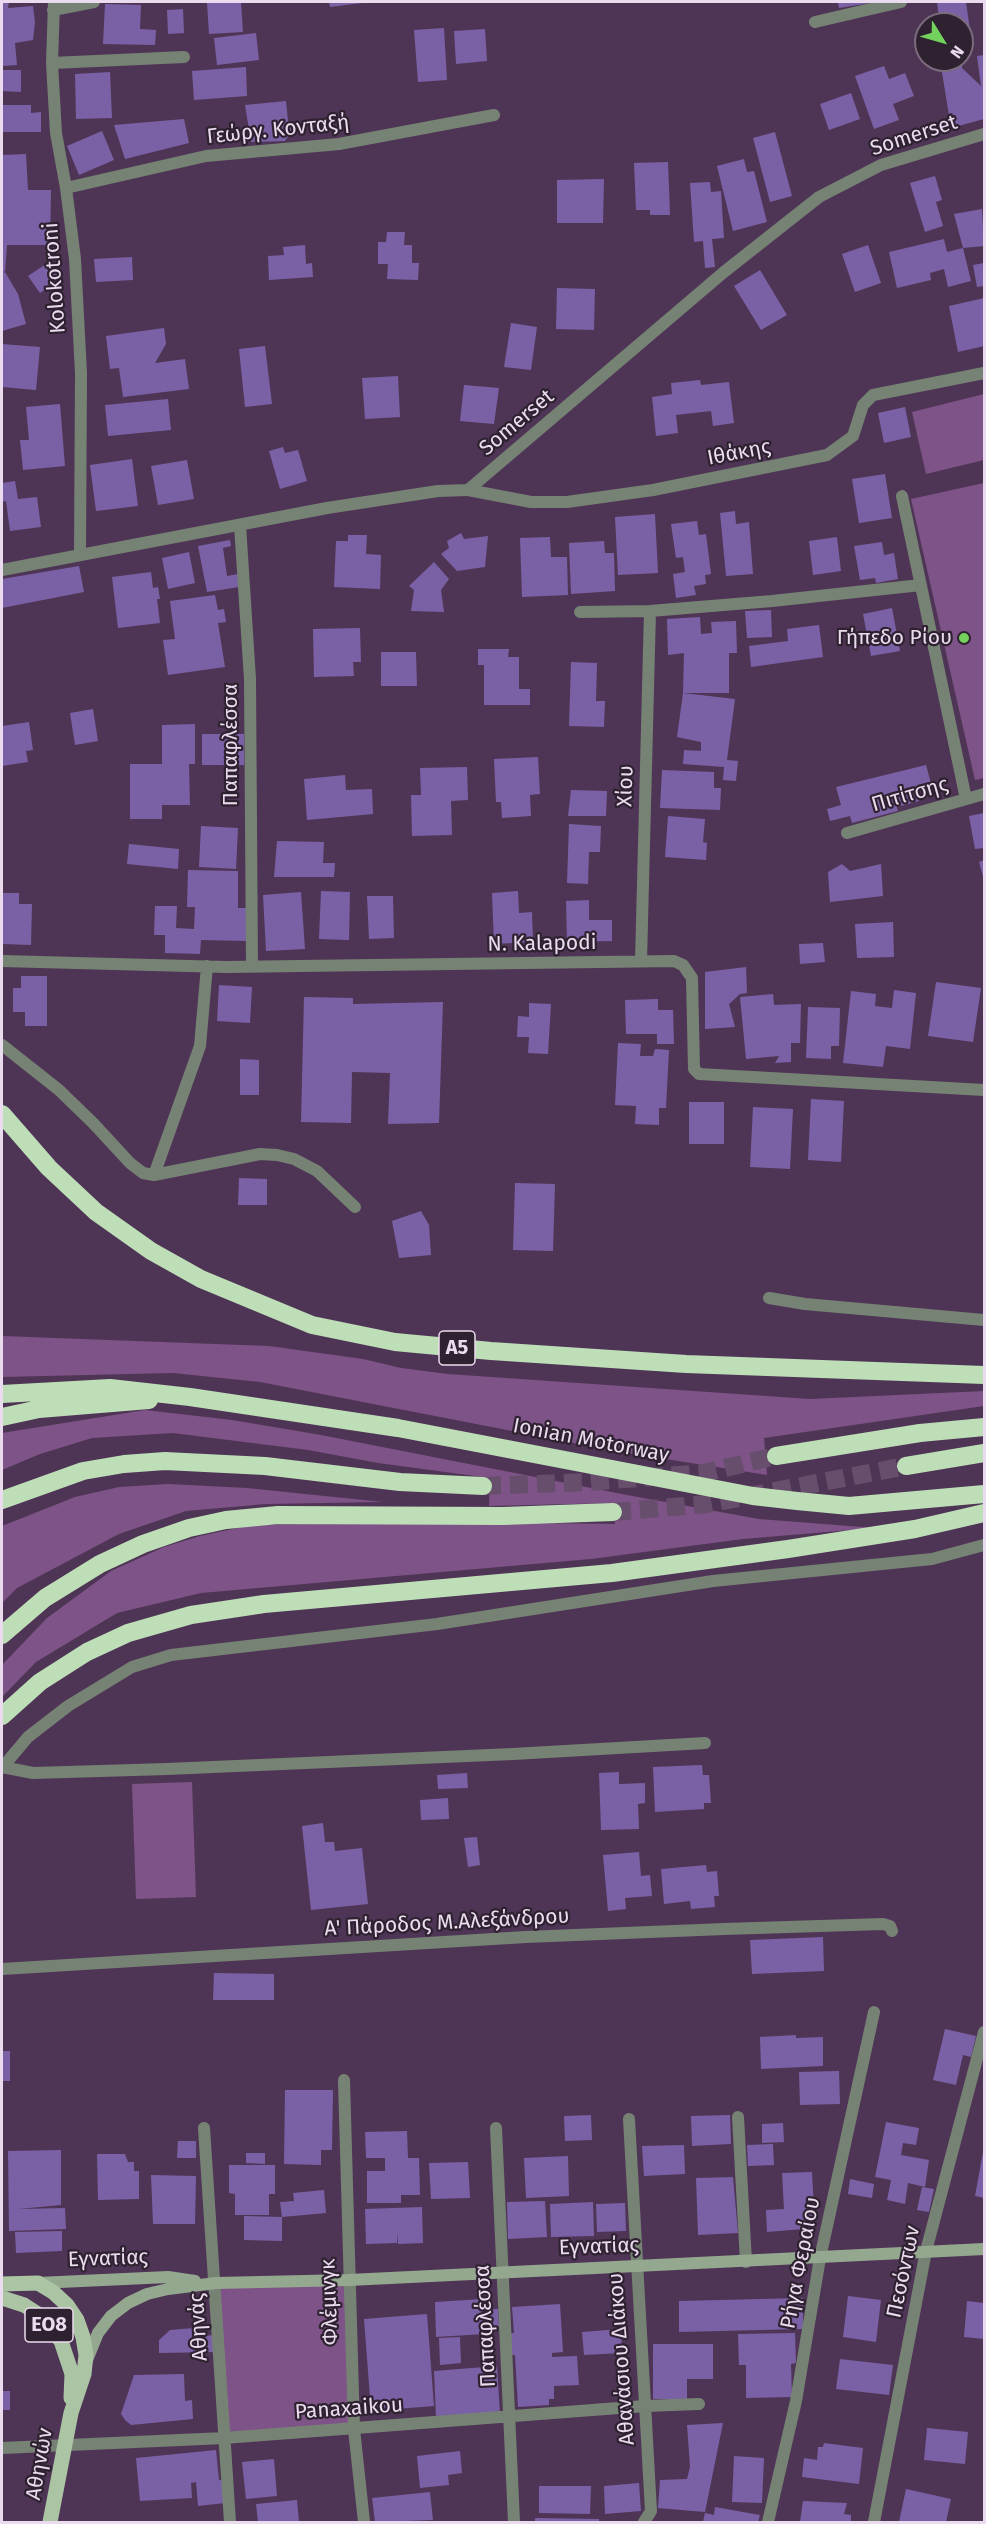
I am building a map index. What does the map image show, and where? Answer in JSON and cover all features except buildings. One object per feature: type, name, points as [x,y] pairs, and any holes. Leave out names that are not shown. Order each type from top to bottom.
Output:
[{"type":"highway","name":"Α5","points":[[2,1114],[49,1168],[96,1212],[151,1251],[201,1279],[312,1325],[395,1342],[491,1351],[686,1364],[984,1375]]},
{"type":"highway","points":[[2,1394],[110,1388],[190,1397]]},
{"type":"highway","points":[[2,1417],[39,1409],[190,1397]]},
{"type":"highway","name":"Ionian Motorway","points":[[190,1397],[398,1428],[764,1497],[849,1506],[984,1494]]},
{"type":"highway","points":[[776,1456],[920,1433],[984,1427]]},
{"type":"highway","points":[[906,1466],[984,1453]]},
{"type":"highway","points":[[2,1500],[83,1471],[124,1464],[165,1461],[265,1466],[400,1482],[483,1486]]},
{"type":"highway","points":[[2,1635],[45,1598],[100,1564],[143,1544],[189,1528],[225,1520],[278,1515],[503,1516],[613,1512]]},
{"type":"highway","points":[[2,1716],[40,1682],[87,1652],[128,1633],[191,1615],[264,1604],[635,1569],[904,1531],[984,1513]]},
{"type":"main road","name":"Εγνατίας","points":[[84,2374],[89,2353],[98,2333],[111,2316],[128,2303],[147,2294],[168,2289],[216,2283],[349,2280],[984,2249]]},
{"type":"main road","name":"Εγνατίας","points":[[2,2284],[168,2277],[216,2283]]},
{"type":"main road","name":"Αθηνών","points":[[38,2283],[53,2292],[67,2305],[77,2320],[83,2337],[86,2355],[84,2374],[70,2414]]},
{"type":"main road","name":"Αθηνών","points":[[2,2298],[24,2305],[38,2314],[61,2341],[72,2374],[70,2414],[50,2523]]},
{"type":"street","points":[[53,6],[94,2]]},
{"type":"street","points":[[814,22],[901,2]]},
{"type":"street","name":"Kolokotroni","points":[[53,6],[52,63],[56,133],[75,259],[81,373],[80,554]]},
{"type":"street","points":[[52,63],[184,57]]},
{"type":"street","name":"Γεώργ. Κονταξή","points":[[66,188],[206,156],[339,144],[495,115]]},
{"type":"street","name":"Somerset","points":[[468,490],[724,272],[819,197],[881,165],[984,134]]},
{"type":"street","name":"Ιθάκης","points":[[468,490],[531,502],[567,502],[653,490],[827,455],[854,436],[863,405],[873,395],[984,373]]},
{"type":"street","points":[[2,570],[407,495],[468,490]]},
{"type":"street","points":[[902,496],[966,799]]},
{"type":"street","name":"Παπαφλέσσα","points":[[240,525],[250,679],[252,966]]},
{"type":"street","points":[[580,612],[650,611],[921,585]]},
{"type":"street","name":"Χίου","points":[[641,962],[650,611]]},
{"type":"street","name":"Πιτίτσης","points":[[847,833],[984,794]]},
{"type":"street","name":"N. Kalapodi","points":[[2,961],[252,966],[674,961],[683,965],[690,974],[694,1069],[699,1074],[984,1090]]},
{"type":"street","points":[[154,1175],[200,1046],[207,966]]},
{"type":"street","points":[[2,1045],[79,1108],[130,1163],[143,1173],[154,1175],[249,1156],[277,1155],[294,1159],[317,1171],[356,1208]]},
{"type":"street","points":[[769,1298],[805,1304],[984,1320]]},
{"type":"street","points":[[705,1743],[513,1755],[167,1770],[33,1773],[2,1767],[28,1737],[68,1706],[132,1667],[171,1655],[437,1624],[712,1581],[932,1559],[984,1545]]},
{"type":"street","name":"Α' Πάροδος Μ.Αλεξάνδρου","points":[[2,1969],[526,1937],[758,1927],[883,1924],[890,1926],[892,1931]]},
{"type":"street","name":"Ρήγα Φεραίου","points":[[768,2523],[796,2401],[820,2258],[874,2012]]},
{"type":"street","name":"Πεσόντων","points":[[874,2523],[926,2251],[984,2032]]},
{"type":"street","name":"Φλέμινγκ","points":[[344,2080],[354,2429],[364,2523]]},
{"type":"street","points":[[738,2117],[746,2262]]},
{"type":"street","name":"Αθανάσιου Διάκου","points":[[629,2119],[651,2511],[644,2523]]},
{"type":"street","name":"Αθηνάς","points":[[204,2128],[230,2523]]},
{"type":"street","name":"Παπαφλέσσα","points":[[496,2128],[514,2523]]},
{"type":"street","name":"Panaxaikou","points":[[2,2448],[224,2438],[645,2406],[699,2404]]},
{"type":"shaded area","points":[[984,394],[984,460],[926,474],[912,412]]},
{"type":"shaded area","name":"Γήπεδο Ρίου","points":[[984,483],[984,778],[975,780],[911,499]]},
{"type":"shaded area","points":[[2,1336],[269,1346],[448,1374],[810,1399],[984,1391],[984,1406],[764,1438],[767,1475],[615,1451],[260,1382],[173,1373],[2,1377]]},
{"type":"shaded area","points":[[145,1410],[232,1420],[321,1435],[759,1519],[875,1528],[743,1539],[591,1559],[201,1593],[117,1613],[36,1662],[2,1697],[2,1665],[47,1618],[111,1571],[164,1547],[200,1536],[252,1525],[444,1522],[615,1524],[613,1503],[489,1506],[490,1478],[378,1463],[308,1450],[173,1433],[92,1438],[40,1454],[2,1470],[2,1433]]},
{"type":"shaded area","points":[[168,1484],[247,1488],[383,1502],[266,1504],[186,1511],[119,1534],[17,1588],[2,1603],[2,1526],[75,1497],[119,1487]]},
{"type":"shaded area","points":[[192,1782],[196,1897],[136,1899],[132,1784]]},
{"type":"shaded area","points":[[349,2280],[354,2429],[224,2438],[216,2283]]},
{"type":"tunnel","points":[[483,1486],[587,1482],[704,1473],[776,1456]]},
{"type":"tunnel","points":[[613,1512],[707,1504],[906,1466]]},
{"type":"place","name":"Γήπεδο Ρίου","points":[[964,638]]}]
